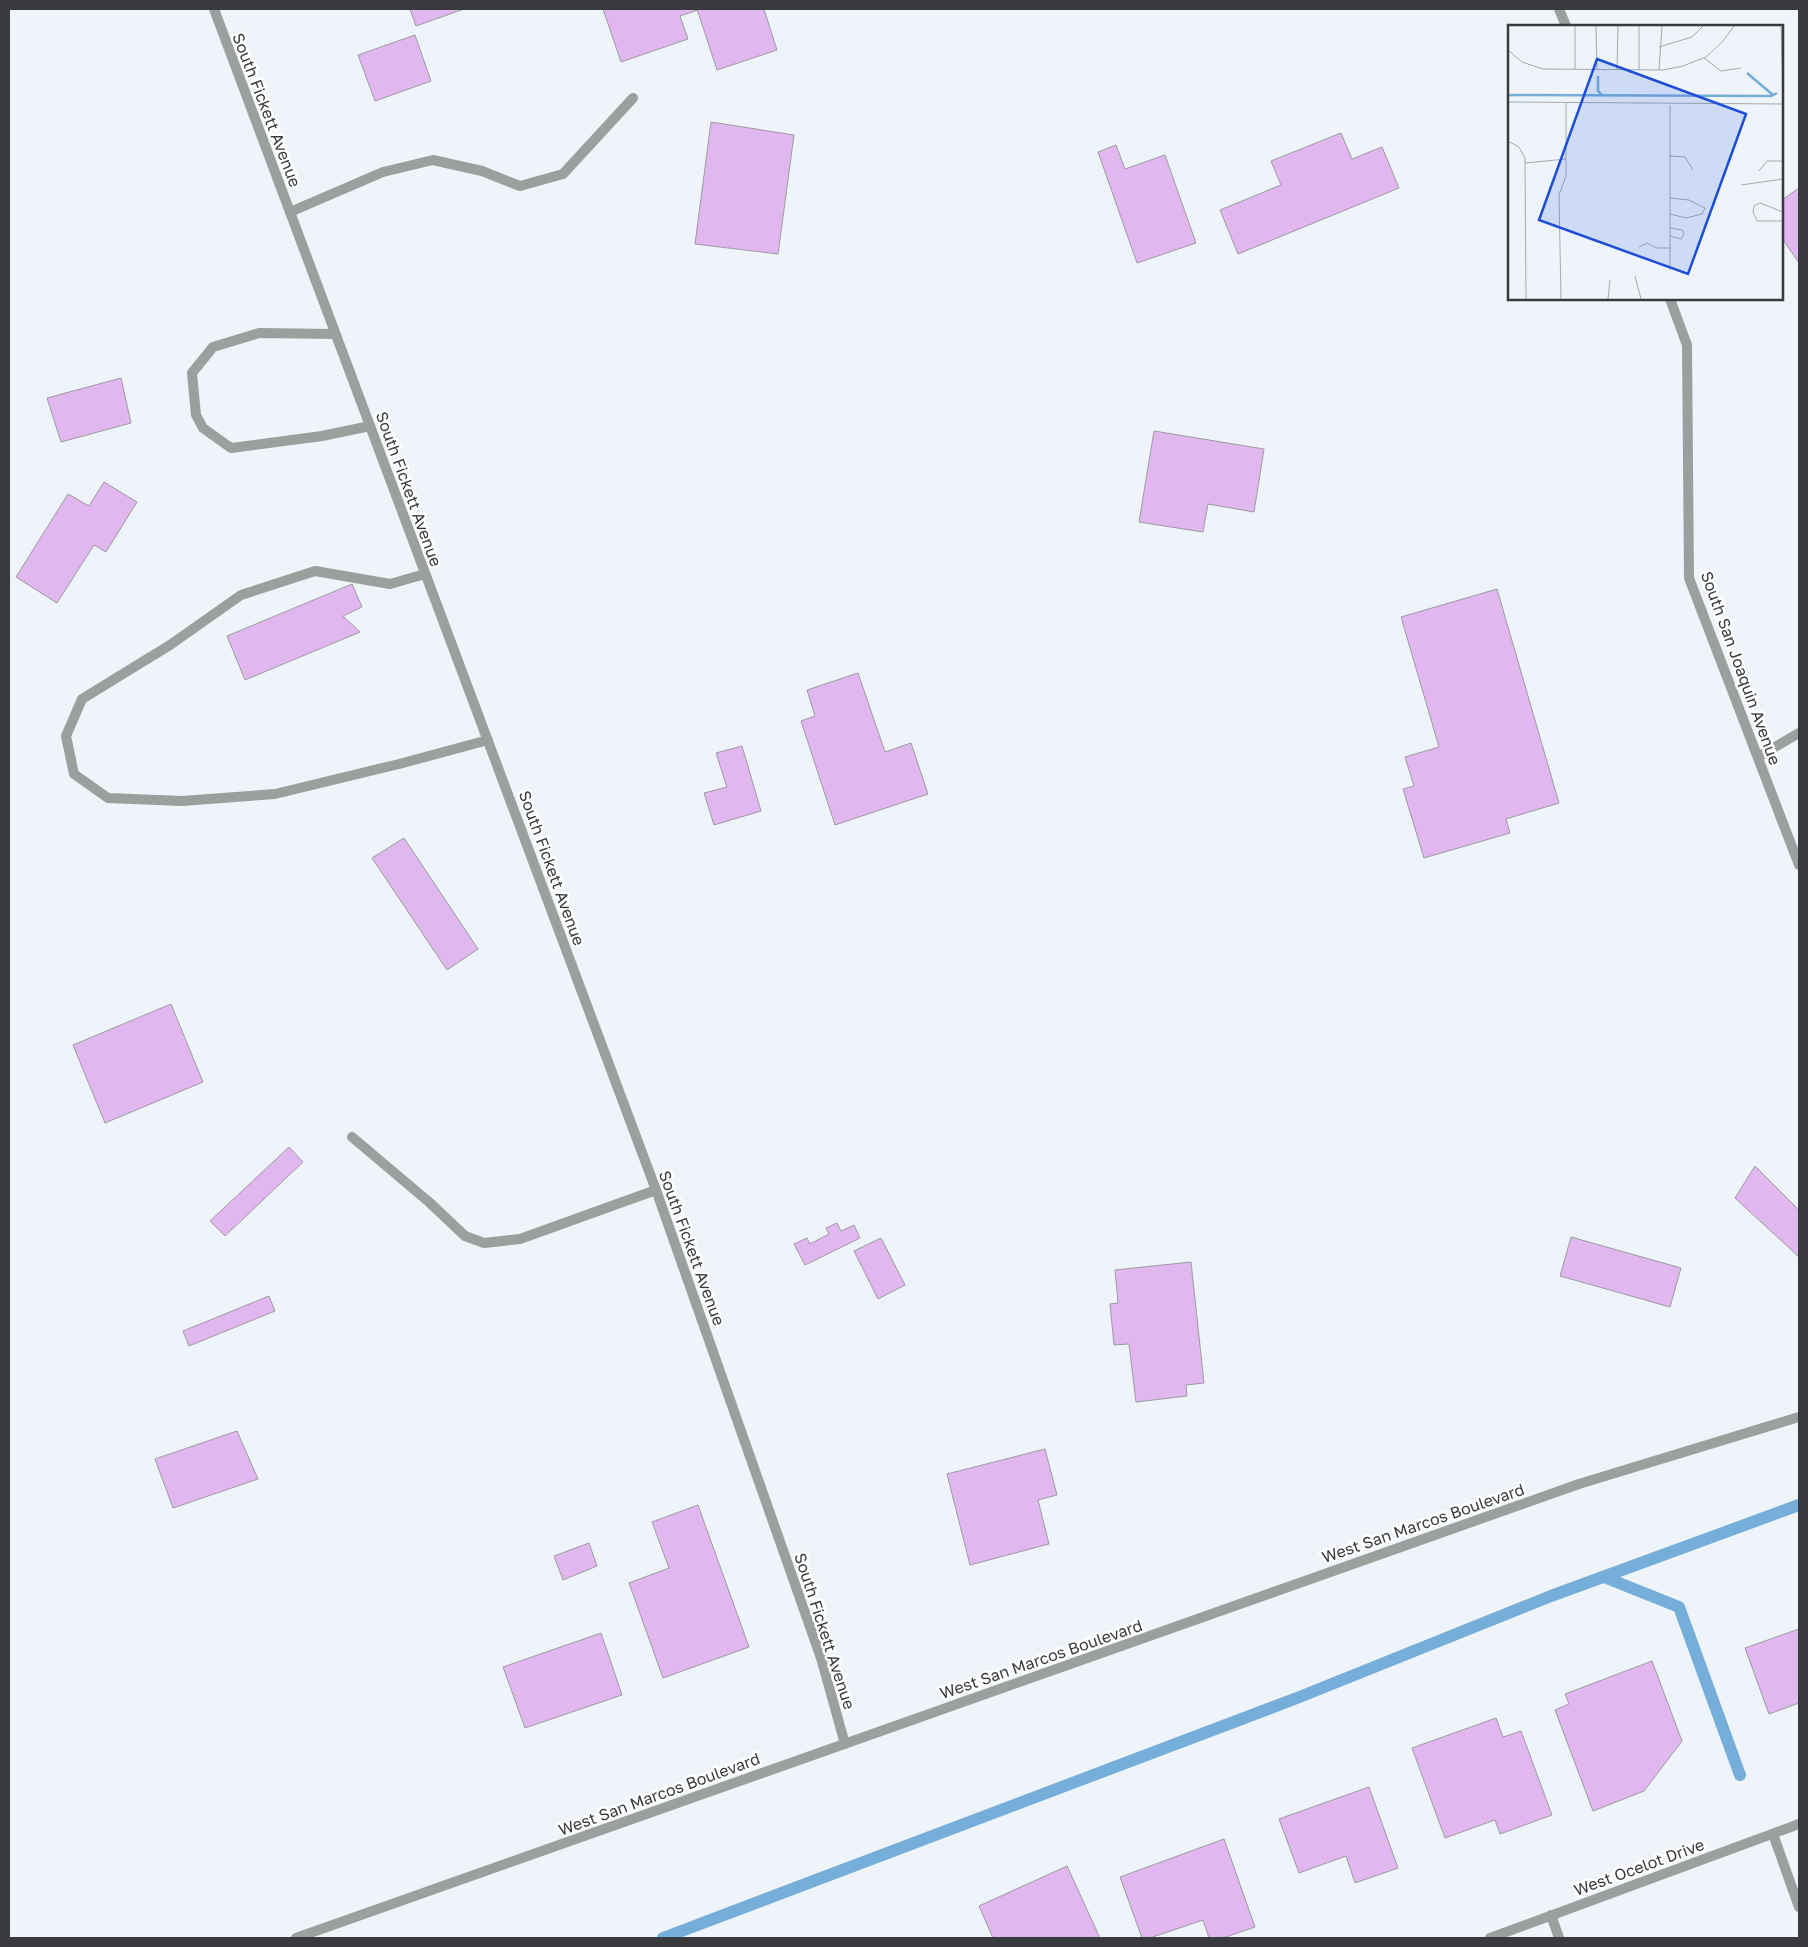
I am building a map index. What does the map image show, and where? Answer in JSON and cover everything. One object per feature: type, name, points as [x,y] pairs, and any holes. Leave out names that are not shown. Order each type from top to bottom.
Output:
[{"type":"street","name":"South Fickett Avenue","points":[[214,9],[656,1190],[821,1658],[845,1744]]},
{"type":"street","points":[[1559,9],[1566,25]]},
{"type":"street","points":[[290,212],[383,172],[433,160],[482,170],[520,186],[563,174],[634,98]]},
{"type":"street","name":"South San Joaquin Avenue","points":[[1670,300],[1687,345],[1689,578],[1799,864]]},
{"type":"street","points":[[335,334],[259,333],[213,347],[192,373],[196,415],[203,428],[231,448],[322,436],[370,426]]},
{"type":"street","points":[[425,574],[390,584],[315,571],[240,595],[170,645],[82,699],[66,736],[74,774],[108,798],[182,801],[275,794],[488,740]]},
{"type":"street","points":[[1758,757],[1799,733]]},
{"type":"street","points":[[352,1137],[429,1202],[464,1236],[484,1243],[520,1239],[656,1190]]},
{"type":"street","name":"West San Marcos Boulevard","points":[[296,1938],[1579,1484],[1799,1417]]},
{"type":"street","name":"West Ocelot Drive","points":[[1490,1938],[1799,1824]]},
{"type":"street","points":[[1773,1834],[1799,1907]]},
{"type":"street","points":[[1551,1916],[1559,1938]]},
{"type":"building","points":[[410,9],[464,9],[416,26]]},
{"type":"building","points":[[603,9],[698,10],[680,16],[688,39],[621,62]]},
{"type":"building","points":[[697,9],[764,9],[777,50],[717,70]]},
{"type":"building","points":[[415,35],[431,81],[375,101],[358,55]]},
{"type":"building","points":[[711,122],[794,135],[778,254],[695,244]]},
{"type":"building","points":[[1341,133],[1352,159],[1382,147],[1399,188],[1238,254],[1220,210],[1281,185],[1271,161]]},
{"type":"building","points":[[1116,145],[1125,169],[1165,155],[1196,243],[1137,263],[1098,152]]},
{"type":"building","points":[[1799,188],[1799,263],[1783,239],[1783,199]]},
{"type":"building","points":[[121,378],[131,423],[61,442],[47,398]]},
{"type":"building","points":[[1154,431],[1264,449],[1254,512],[1208,504],[1203,532],[1139,522]]},
{"type":"building","points":[[104,482],[137,502],[106,552],[94,545],[57,603],[16,577],[68,494],[89,506]]},
{"type":"building","points":[[352,584],[362,607],[343,616],[360,632],[245,680],[227,636]]},
{"type":"building","points":[[1497,589],[1559,803],[1506,819],[1510,833],[1424,858],[1403,789],[1414,786],[1405,757],[1439,747],[1401,617]]},
{"type":"building","points":[[858,673],[885,752],[911,743],[928,794],[835,825],[801,721],[815,716],[807,690]]},
{"type":"building","points":[[742,746],[761,811],[714,825],[704,793],[727,787],[716,753]]},
{"type":"building","points":[[404,838],[478,949],[447,970],[372,858]]},
{"type":"building","points":[[171,1004],[203,1082],[105,1123],[73,1045]]},
{"type":"building","points":[[289,1147],[303,1162],[225,1236],[210,1221]]},
{"type":"building","points":[[1755,1166],[1799,1210],[1799,1257],[1735,1198]]},
{"type":"building","points":[[837,1223],[841,1231],[854,1225],[860,1238],[805,1265],[794,1244],[807,1238],[810,1244],[829,1234],[826,1228]]},
{"type":"building","points":[[1571,1237],[1681,1268],[1670,1307],[1560,1276]]},
{"type":"building","points":[[881,1238],[905,1285],[878,1299],[854,1251]]},
{"type":"building","points":[[1191,1262],[1204,1383],[1186,1385],[1187,1396],[1136,1402],[1129,1344],[1114,1345],[1110,1304],[1118,1303],[1115,1270]]},
{"type":"building","points":[[269,1296],[275,1311],[189,1346],[183,1331]]},
{"type":"building","points":[[237,1431],[258,1479],[173,1508],[155,1459]]},
{"type":"building","points":[[1045,1449],[1057,1495],[1038,1500],[1049,1544],[970,1565],[947,1474]]},
{"type":"building","points":[[698,1505],[749,1647],[663,1678],[629,1583],[669,1568],[652,1522]]},
{"type":"building","points":[[589,1543],[597,1566],[563,1580],[554,1556]]},
{"type":"building","points":[[1799,1629],[1799,1703],[1769,1714],[1745,1648]]},
{"type":"building","points":[[601,1633],[622,1695],[525,1728],[503,1667]]},
{"type":"building","points":[[1652,1661],[1682,1741],[1644,1791],[1593,1811],[1555,1710],[1569,1704],[1565,1694]]},
{"type":"building","points":[[1496,1718],[1503,1737],[1521,1731],[1552,1815],[1500,1834],[1495,1820],[1445,1838],[1412,1748]]},
{"type":"building","points":[[1369,1787],[1398,1868],[1355,1883],[1346,1856],[1299,1873],[1279,1819]]},
{"type":"building","points":[[1224,1839],[1255,1927],[1223,1938],[1209,1938],[1203,1920],[1150,1938],[1142,1938],[1120,1877]]},
{"type":"building","points":[[1067,1866],[1100,1938],[993,1938],[979,1906]]},
{"type":"waterway","points":[[663,1938],[1297,1698],[1551,1596],[1799,1505]]},
{"type":"waterway","points":[[1604,1577],[1679,1607],[1740,1775]]}]
